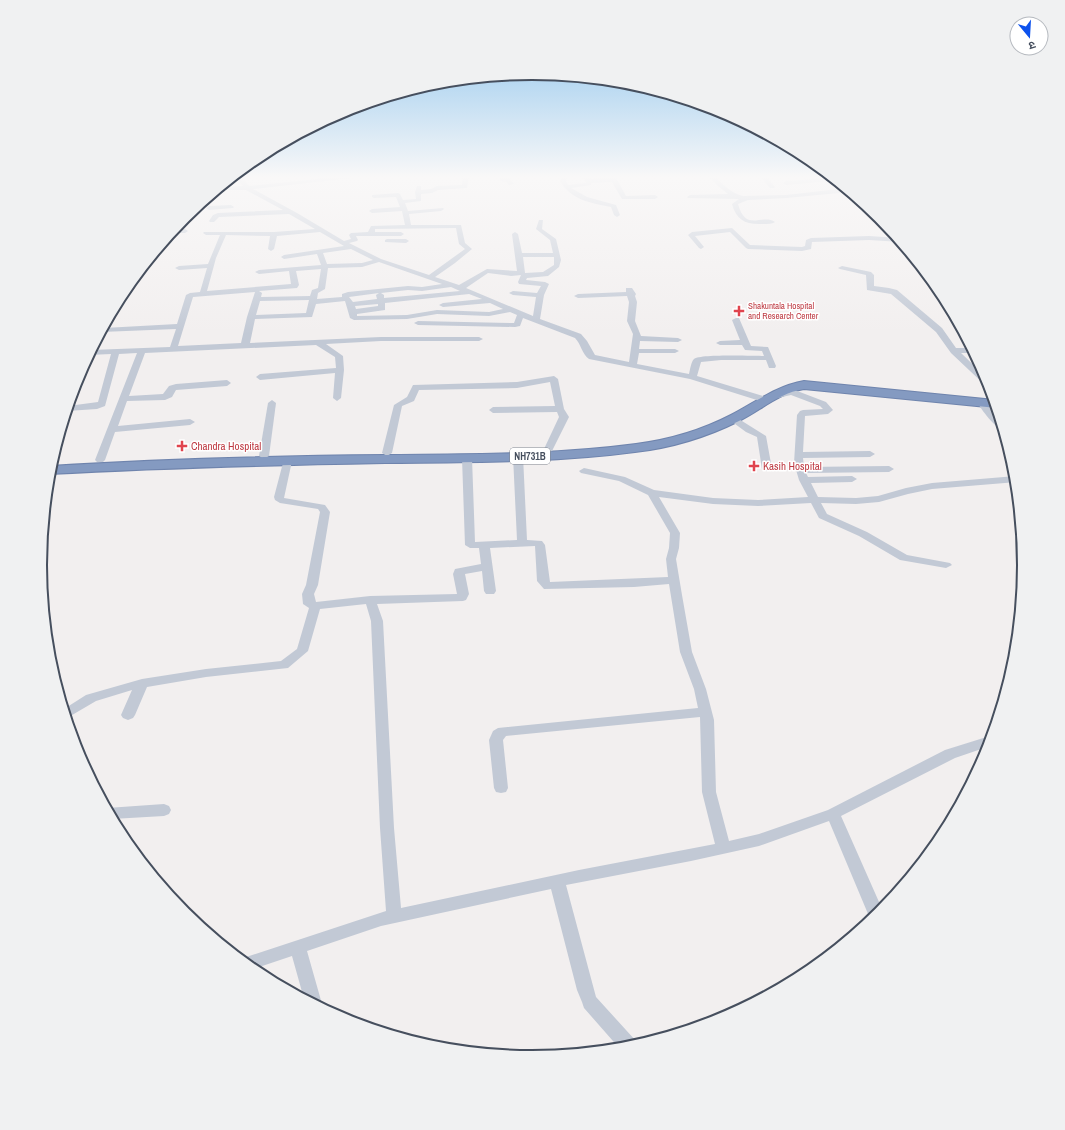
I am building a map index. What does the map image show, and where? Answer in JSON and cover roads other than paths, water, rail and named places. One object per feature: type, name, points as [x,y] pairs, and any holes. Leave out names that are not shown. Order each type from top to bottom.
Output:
[{"type":"highway","points":[[58,463],[228,456],[549,449],[596,446],[639,441],[678,433],[707,424],[760,398],[788,382],[806,381],[989,400]]},
{"type":"highway","name":"NH731B","points":[[56,470],[216,462],[466,458],[577,454],[639,447],[700,432],[734,419],[794,386],[815,385],[989,400]]},
{"type":"street","points":[[371,234],[372,229]]},
{"type":"street","points":[[429,278],[453,262],[469,248],[462,244],[459,229]]},
{"type":"street","points":[[471,292],[355,318],[345,296],[347,294],[401,289],[456,287],[487,271],[523,275],[540,275],[555,269],[558,266],[553,239],[539,229]]},
{"type":"street","points":[[206,233],[274,234],[321,230],[343,243],[406,242]]},
{"type":"street","points":[[701,247],[691,236],[692,234],[732,230],[748,247],[802,249],[809,248],[808,241],[811,240],[869,238],[893,240]]},
{"type":"street","points":[[180,231],[185,231]]},
{"type":"street","points":[[203,294],[211,266],[224,233]]},
{"type":"street","points":[[272,249],[274,234]]},
{"type":"street","points":[[353,244],[356,240],[352,235],[353,234],[401,234]]},
{"type":"street","points":[[515,234],[523,275],[522,282],[545,284],[540,296],[536,320]]},
{"type":"street","points":[[284,257],[319,252],[353,244],[379,260],[471,292],[509,310],[578,336],[583,341],[589,355],[592,357],[692,377],[760,398]]},
{"type":"street","points":[[251,317],[310,314],[315,291],[321,289],[325,267],[319,252]]},
{"type":"street","points":[[519,255],[556,255]]},
{"type":"street","points":[[259,272],[365,265],[379,260]]},
{"type":"street","points":[[179,268],[211,266]]},
{"type":"street","points":[[842,268],[870,274],[870,288],[894,292],[939,330],[954,350],[979,375]]},
{"type":"street","points":[[173,349],[190,295],[295,286],[292,269]]},
{"type":"street","points":[[401,289],[405,308]]},
{"type":"street","points":[[245,345],[258,290]]},
{"type":"street","points":[[256,299],[313,300],[382,308],[378,291]]},
{"type":"street","points":[[578,296],[630,292],[633,302],[631,321],[636,331],[637,338],[633,365]]},
{"type":"street","points":[[513,293],[540,296]]},
{"type":"street","points":[[381,301],[405,308],[418,319],[515,325],[517,324],[521,314]]},
{"type":"street","points":[[443,305],[490,301]]},
{"type":"street","points":[[418,319],[437,312],[489,314],[509,310]]},
{"type":"street","points":[[415,338],[418,319]]},
{"type":"street","points":[[692,377],[696,361],[698,360],[721,358],[770,362],[765,349],[748,349],[736,320]]},
{"type":"street","points":[[108,330],[179,326]]},
{"type":"street","points":[[96,353],[415,338],[479,339]]},
{"type":"street","points":[[637,338],[678,340]]},
{"type":"street","points":[[316,342],[338,354],[340,358],[337,398]]},
{"type":"street","points":[[720,343],[745,342]]},
{"type":"street","points":[[100,460],[142,350]]},
{"type":"street","points":[[954,350],[968,351]]},
{"type":"street","points":[[636,351],[675,351]]},
{"type":"street","points":[[73,408],[97,406],[102,404],[116,352]]},
{"type":"street","points":[[260,377],[340,370]]},
{"type":"street","points":[[387,453],[398,405],[411,399],[416,388],[523,384],[554,379],[560,409],[564,417],[549,449]]},
{"type":"street","points":[[123,399],[165,397],[169,395],[172,388],[176,387],[227,383]]},
{"type":"street","points":[[777,395],[792,392],[823,404],[829,410],[801,415],[799,455],[800,470],[823,516],[863,534],[895,553],[912,560],[946,565]]},
{"type":"street","points":[[264,456],[272,403]]},
{"type":"street","points":[[990,404],[988,412],[995,419]]},
{"type":"street","points":[[493,410],[560,409]]},
{"type":"street","points":[[734,419],[749,430],[761,436],[767,469]]},
{"type":"street","points":[[113,428],[190,422]]},
{"type":"street","points":[[799,455],[870,454]]},
{"type":"street","points":[[518,456],[522,543]]},
{"type":"street","points":[[466,458],[470,545],[535,542],[540,545],[543,581],[548,586],[675,580]]},
{"type":"street","points":[[287,460],[279,497],[280,500],[321,507],[325,512],[312,585],[308,594],[308,604],[315,606],[370,600],[458,598],[462,597],[463,594],[459,574],[460,571],[487,567]]},
{"type":"street","points":[[800,470],[889,470]]},
{"type":"street","points":[[584,471],[622,479],[652,493],[713,500],[758,503],[815,500],[871,500],[932,486],[1010,479]]},
{"type":"street","points":[[804,480],[852,479]]},
{"type":"street","points":[[652,493],[675,533],[674,548],[671,559],[676,595],[686,652],[700,689],[707,720],[709,792],[723,848]]},
{"type":"street","points":[[484,544],[490,591]]},
{"type":"street","points":[[370,600],[377,621],[387,828],[394,916]]},
{"type":"street","points":[[70,711],[91,698],[142,683],[206,673],[284,665],[302,651],[315,606]]},
{"type":"street","points":[[128,716],[142,683]]},
{"type":"street","points":[[501,788],[496,740],[498,734],[503,731],[705,712]]},
{"type":"street","points":[[253,962],[394,916],[759,840],[833,814],[950,754],[984,743]]},
{"type":"street","points":[[115,813],[164,810]]},
{"type":"street","points":[[833,814],[875,909]]},
{"type":"street","points":[[557,881],[585,990],[590,1002],[624,1041]]},
{"type":"street","points":[[298,947],[312,997]]},
{"type":"place","name":"Shakuntala Hospital and Research Center","points":[[739,311]]},
{"type":"place","name":"Chandra Hospital","points":[[182,446]]},
{"type":"place","name":"Kasih Hospital","points":[[754,466]]}]
